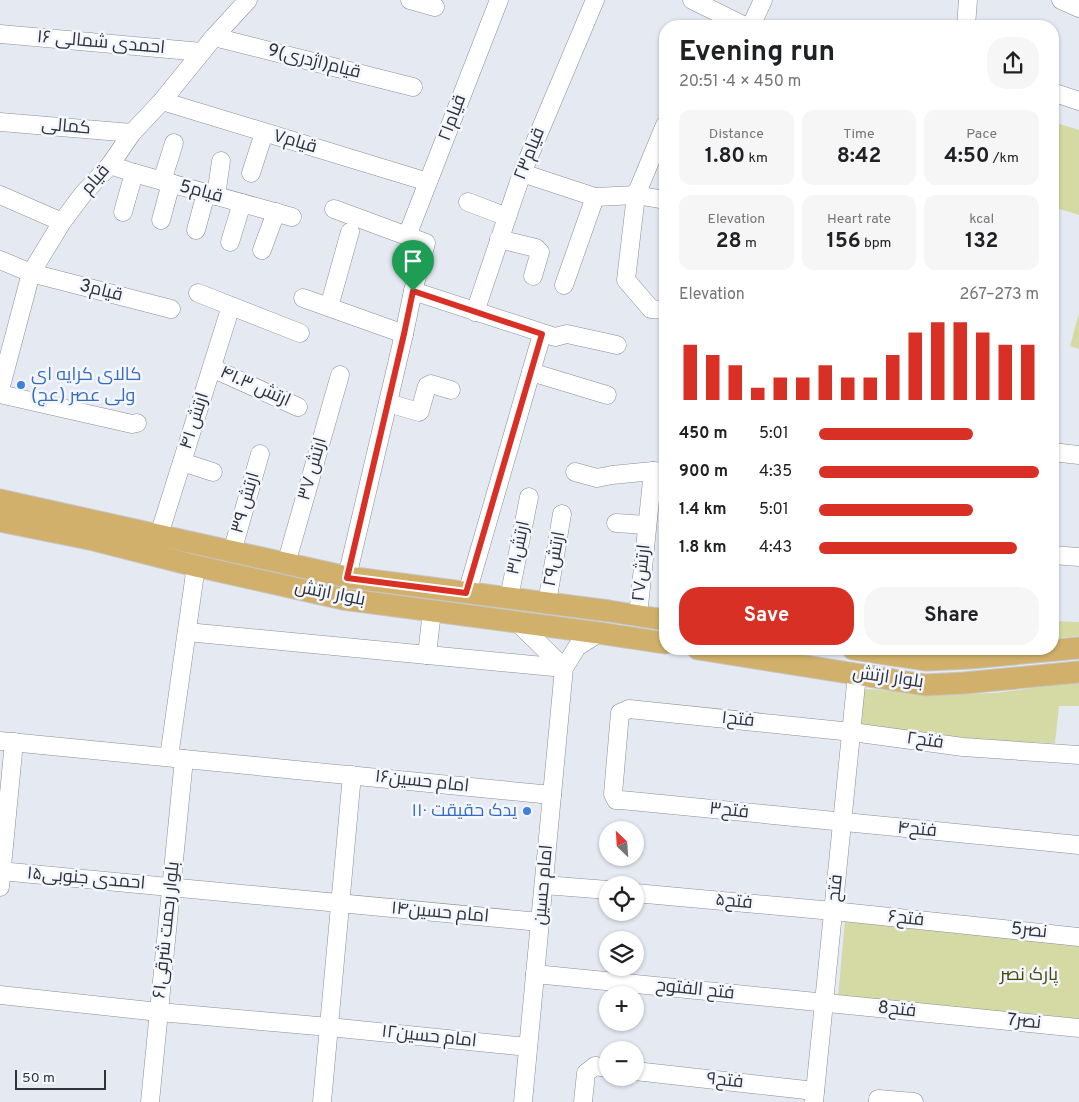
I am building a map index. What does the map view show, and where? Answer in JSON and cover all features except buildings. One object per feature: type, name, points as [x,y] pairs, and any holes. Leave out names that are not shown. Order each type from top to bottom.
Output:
[{"type":"main road","name":"بلوار ارتش","points":[[1,497],[347,578],[659,619]]},
{"type":"main road","name":"بلوار ارتش","points":[[0,522],[94,540],[196,566],[343,599],[599,633],[659,643]]},
{"type":"main road","name":"بلوار ارتش","points":[[1059,650],[1079,648]]},
{"type":"main road","name":"بلوار ارتش","points":[[736,655],[925,685],[1079,672]]},
{"type":"main road","name":"بلوار ارتش","points":[[896,655],[926,660],[1003,655]]},
{"type":"street","name":"قیام","points":[[0,392],[31,273],[62,222],[110,165],[132,132],[162,101],[214,37],[248,0]]},
{"type":"street","points":[[410,0],[435,7]]},
{"type":"street","name":"قیام۲۱","points":[[407,236],[499,0]]},
{"type":"street","name":"قیام۲۳","points":[[474,312],[522,173],[595,0]]},
{"type":"street","points":[[754,20],[763,0]]},
{"type":"street","points":[[966,20],[968,0]]},
{"type":"street","points":[[1061,0],[1079,8]]},
{"type":"street","points":[[697,1],[733,20]]},
{"type":"street","name":"احمدی شمالی ۱۶","points":[[0,34],[202,52]]},
{"type":"street","name":"قیام(اژدری)9","points":[[214,37],[413,87]]},
{"type":"street","points":[[1059,94],[1079,101]]},
{"type":"street","name":"قیام۷","points":[[162,101],[428,182]]},
{"type":"street","name":"کمالی","points":[[0,122],[132,132]]},
{"type":"street","points":[[252,173],[264,133]]},
{"type":"street","points":[[659,139],[636,195],[626,280],[651,309],[659,310]]},
{"type":"street","points":[[161,220],[174,143]]},
{"type":"street","points":[[196,230],[211,194],[221,161]]},
{"type":"street","name":"قیام5","points":[[110,165],[284,215],[262,250]]},
{"type":"street","points":[[123,212],[134,173]]},
{"type":"street","points":[[522,173],[595,197],[636,195],[659,199]]},
{"type":"street","points":[[0,195],[62,222]]},
{"type":"street","points":[[564,284],[595,197]]},
{"type":"street","points":[[468,202],[507,217]]},
{"type":"street","points":[[230,242],[242,203]]},
{"type":"street","points":[[334,209],[426,243],[413,291],[347,578]]},
{"type":"street","points":[[329,307],[350,232]]},
{"type":"street","points":[[499,239],[536,248],[540,252],[533,276]]},
{"type":"street","name":"قیام3","points":[[1,263],[31,273],[171,309]]},
{"type":"street","points":[[413,291],[555,338],[567,334],[617,345]]},
{"type":"street","points":[[198,293],[300,332]]},
{"type":"street","points":[[303,298],[404,334]]},
{"type":"street","name":"ارتش ۴۱","points":[[159,535],[231,306]]},
{"type":"street","points":[[466,593],[542,334]]},
{"type":"street","name":"ارتش ۴۱.۳","points":[[212,368],[298,407]]},
{"type":"street","points":[[531,372],[607,395]]},
{"type":"street","name":"ارتش ۳۷","points":[[286,564],[340,375]]},
{"type":"street","points":[[388,403],[418,412],[420,411],[428,384],[451,390]]},
{"type":"street","points":[[0,392],[132,424],[137,423]]},
{"type":"street","points":[[1059,453],[1079,455]]},
{"type":"street","name":"ارتش ۳۹","points":[[232,552],[260,454]]},
{"type":"street","points":[[182,462],[212,472]]},
{"type":"street","points":[[575,472],[597,478],[612,475],[659,472]]},
{"type":"street","name":"ارتش۲۷","points":[[638,616],[647,525],[659,472]]},
{"type":"street","name":"ارتش۳۱","points":[[509,598],[529,497]]},
{"type":"street","name":"ارتش۲۹","points":[[547,603],[562,514]]},
{"type":"street","points":[[616,523],[647,525]]},
{"type":"street","points":[[1059,556],[1079,557]]},
{"type":"street","name":"بلوار رحمت شرقی۶۱","points":[[150,1102],[171,887],[176,758],[186,632],[196,566]]},
{"type":"street","points":[[427,655],[432,611]]},
{"type":"street","points":[[517,622],[564,668]]},
{"type":"street","points":[[186,632],[564,668]]},
{"type":"street","points":[[564,668],[576,647],[599,633]]},
{"type":"street","name":"امام حسین","points":[[523,1102],[564,668]]},
{"type":"street","name":"فتح","points":[[814,1097],[857,674]]},
{"type":"street","name":"۱فتح","points":[[616,800],[613,794],[620,713],[624,710],[852,732]]},
{"type":"street","name":"۲فتح","points":[[852,732],[998,750],[1079,755]]},
{"type":"street","points":[[1,876],[7,742]]},
{"type":"street","name":"امام حسین۱۶","points":[[7,742],[552,795]]},
{"type":"street","points":[[322,1102],[352,775]]},
{"type":"street","name":"۳فتح","points":[[616,800],[842,823]]},
{"type":"street","name":"فتح۴","points":[[842,823],[1079,845]]},
{"type":"street","name":"احمدی جنوبی۱۵","points":[[1,876],[171,887],[340,903]]},
{"type":"street","points":[[544,884],[599,889]]},
{"type":"street","name":"۵فتح","points":[[644,894],[833,911]]},
{"type":"street","name":"امام حسین۱۴","points":[[340,903],[540,922]]},
{"type":"street","name":"۶فتح","points":[[833,911],[978,926]]},
{"type":"street","name":"5نصر","points":[[978,926],[1079,937]]},
{"type":"street","name":"فتح الفتوح","points":[[535,974],[824,1003]]},
{"type":"street","name":"امام حسین۱۲","points":[[0,995],[528,1047]]},
{"type":"street","name":"8فتح","points":[[824,1003],[969,1017]]},
{"type":"street","name":"7نصر","points":[[969,1017],[1079,1028]]},
{"type":"street","points":[[584,1102],[586,1074],[599,1069]]},
{"type":"street","name":"۹فتح","points":[[644,1072],[814,1097]]},
{"type":"street","points":[[878,1100],[914,1102]]},
{"type":"green space","points":[[1059,124],[1079,130],[1079,215],[1059,209]]},
{"type":"green space","points":[[1079,313],[1079,349],[1070,346]]},
{"type":"green space","points":[[1059,621],[1079,622],[1079,636],[1059,638]]},
{"type":"green space","points":[[1079,682],[1079,706],[1059,706],[1055,743],[966,740],[859,724],[865,689],[940,694],[996,693]]},
{"type":"green space","name":"پارک نصر","points":[[845,920],[1079,938],[1079,1020],[838,998]]},
{"type":"place","name":"کالای کرایه ای ولی عصر (عج)","points":[[21,385]]},
{"type":"place","name":"یدک حقیقت ۱۱۰","points":[[527,811]]},
{"type":"route","points":[[413,291],[542,334],[466,593],[347,578],[413,291]]}]
